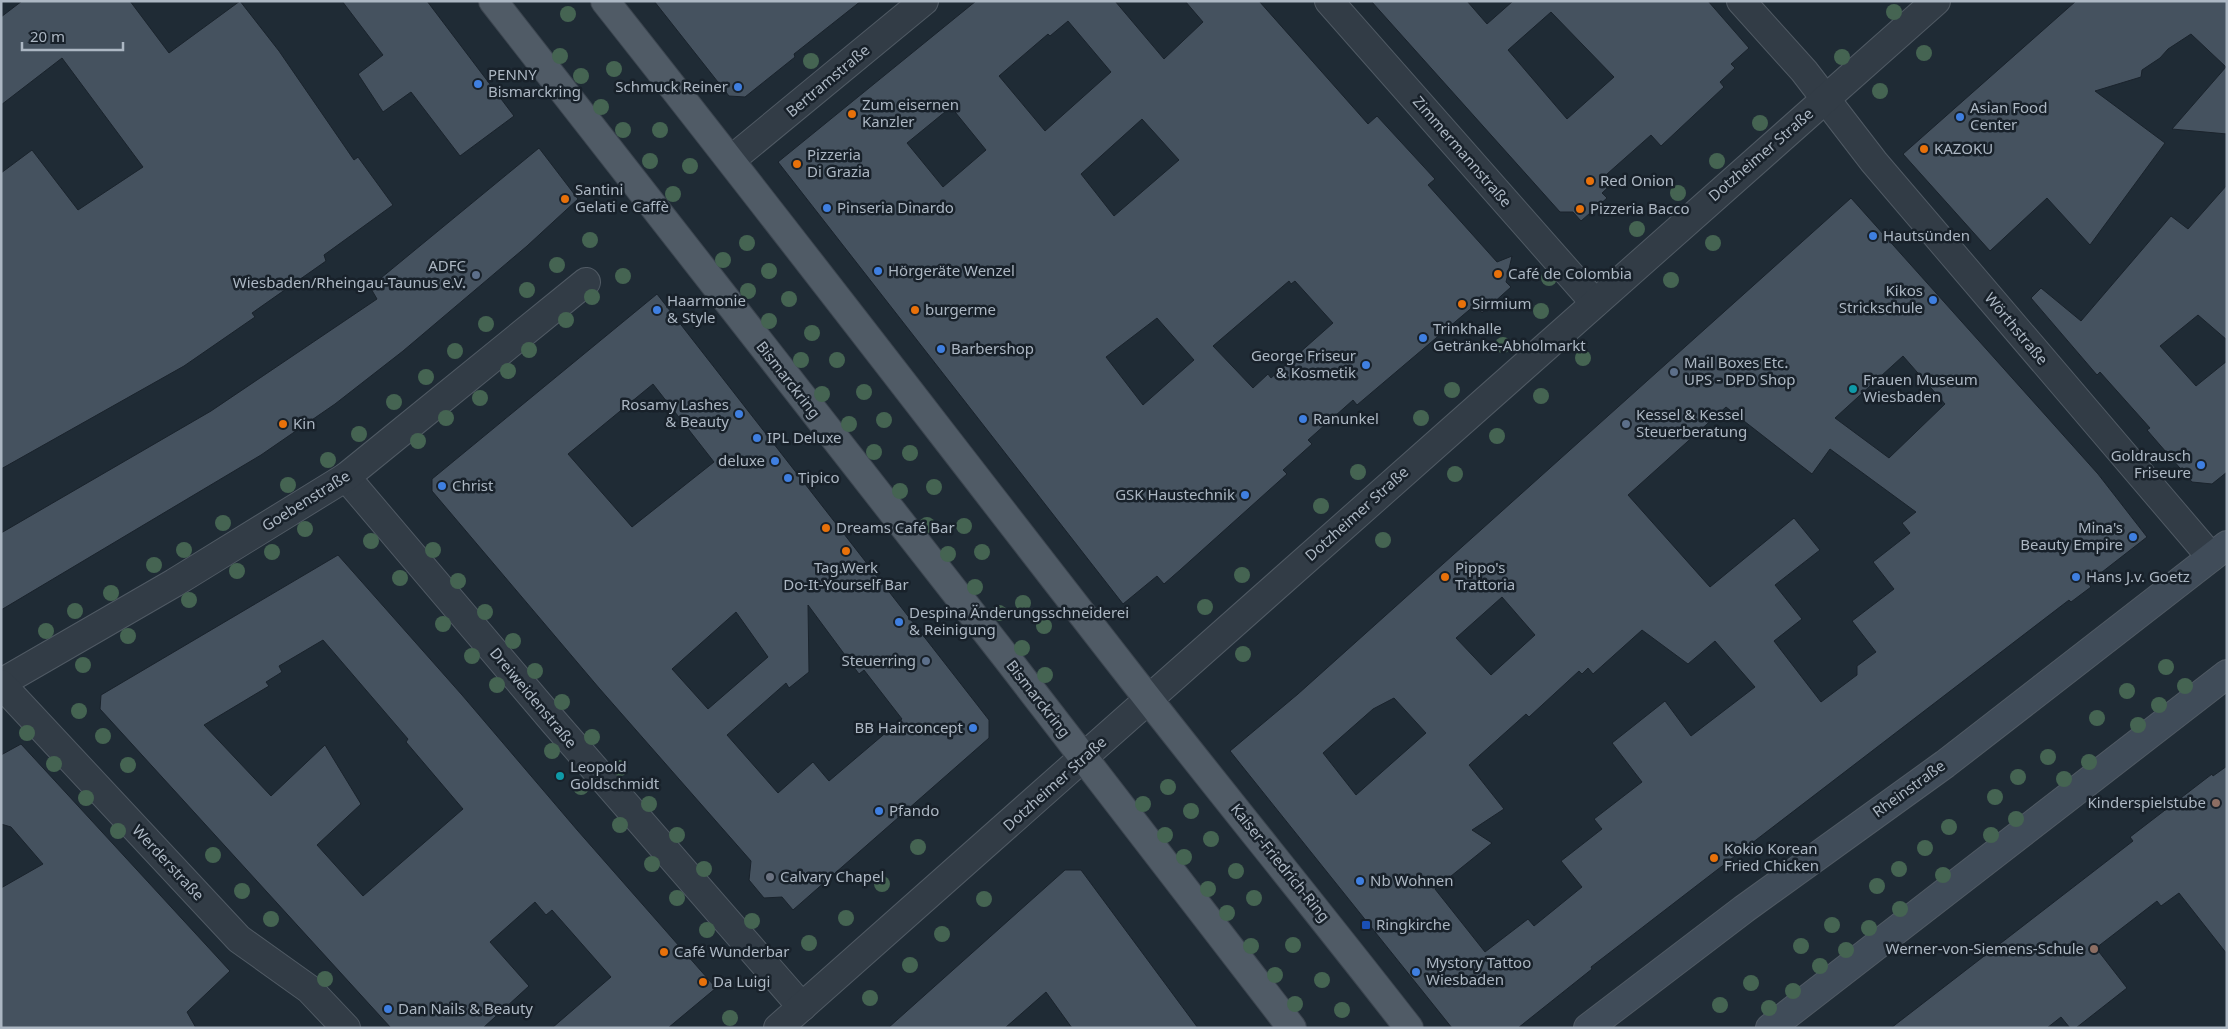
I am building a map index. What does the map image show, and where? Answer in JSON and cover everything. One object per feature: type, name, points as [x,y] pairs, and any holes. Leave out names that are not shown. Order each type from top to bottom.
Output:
[{"type":"main road","name":"Bismarckring","points":[[493,1],[1084,758]]},
{"type":"main road","points":[[605,1],[731,160],[1149,700]]},
{"type":"main road","name":"Rheinstraße","points":[[1588,1028],[1744,909],[1945,764],[2219,551]]},
{"type":"main road","points":[[1770,1028],[2227,674]]},
{"type":"main road","name":"Kaiser-Friedrich-Ring","points":[[1149,700],[1317,908],[1409,1028]]},
{"type":"main road","points":[[1084,758],[1292,1028]]},
{"type":"street","name":"Bertramstraße","points":[[731,160],[924,1]]},
{"type":"street","name":"Zimmermannstraße","points":[[1329,1],[1595,302]]},
{"type":"street","name":"Wörthstraße","points":[[1741,1],[1826,98],[1874,162],[2219,551]]},
{"type":"street","name":"Dotzheimer Straße","points":[[778,1028],[1936,1]]},
{"type":"street","name":"Goebenstraße","points":[[1,684],[174,583],[346,477],[586,282]]},
{"type":"street","name":"Dreiweidenstraße","points":[[346,477],[560,729],[802,1007]]},
{"type":"street","name":"Werderstraße","points":[[1,684],[239,939],[309,989],[346,1028]]},
{"type":"building","points":[[22,1],[130,1],[169,53],[240,1],[279,51],[354,160],[358,157],[393,205],[324,255],[326,261],[252,313],[255,317],[184,366],[1,469],[1,173],[32,150],[78,210],[143,167],[62,58],[1,105],[1,17]]},
{"type":"building","points":[[342,1],[427,1],[514,116],[460,156],[411,92],[383,112],[358,74],[383,55]]},
{"type":"building","points":[[654,1],[861,1],[794,54],[795,57],[745,97],[729,96]]},
{"type":"building","points":[[976,1],[1115,1],[1164,59],[1203,22],[1185,1],[1259,1],[1368,124],[1377,116],[1435,179],[1428,185],[1497,262],[1512,256],[1506,282],[1511,287],[1482,313],[1475,305],[1357,405],[1353,400],[1308,440],[1312,444],[1283,470],[1287,474],[1180,570],[1164,584],[1157,576],[1123,604],[778,162]],"holes":[[[1068,21],[1111,72],[1045,131],[999,76],[1048,34],[1050,36]],[[951,107],[986,150],[943,187],[907,143]],[[1142,119],[1179,160],[1114,216],[1081,174]],[[1289,281],[1291,284],[1295,281],[1333,323],[1271,378],[1268,374],[1253,388],[1213,346]],[[1157,318],[1194,360],[1143,405],[1106,357]]]},
{"type":"building","points":[[1371,1],[1467,1],[1487,24],[1513,1],[1708,1],[1749,48],[1731,64],[1735,68],[1720,82],[1724,87],[1661,146],[1651,135],[1607,174],[1614,182],[1602,193],[1607,198],[1581,221],[1573,212],[1560,212]],"holes":[[[1551,12],[1614,77],[1567,119],[1508,50]]]},
{"type":"building","points":[[2076,1],[2227,1],[2227,134],[2172,129],[2226,67],[2191,34],[2168,49],[2160,58],[2142,70],[2141,77],[2095,91],[2165,143],[2090,245],[2047,198],[1990,251],[1903,154]]},
{"type":"building","points":[[539,148],[578,199],[527,246],[403,351],[335,404],[261,455],[1,610],[1,533],[211,411],[377,299],[370,287]]},
{"type":"building","points":[[2227,185],[2227,340],[2198,315],[2160,346],[2196,386],[2227,361],[2227,472],[2212,484],[2192,482],[2147,430],[2150,428],[2100,372],[2097,375],[2031,298],[2041,288],[2081,321],[2171,216],[2188,229]]},
{"type":"building","points":[[1851,198],[2098,474],[2147,537],[2088,583],[2091,587],[2071,602],[2069,600],[1739,853],[1591,967],[1592,969],[1518,1028],[1452,1028],[1230,751],[1298,694]],"holes":[[[1903,356],[1945,404],[1889,458],[1835,418]],[[1726,407],[1812,474],[1830,449],[1916,512],[1902,523],[1910,533],[1873,562],[1894,589],[1852,621],[1876,652],[1857,666],[1857,675],[1821,702],[1774,641],[1802,619],[1775,585],[1820,550],[1794,518],[1710,587],[1628,495]],[[1502,597],[1535,635],[1491,675],[1456,638]],[[1642,630],[1688,664],[1715,641],[1755,687],[1691,736],[1665,701],[1612,743],[1642,782],[1594,819],[1602,829],[1561,861],[1582,887],[1534,926],[1528,919],[1485,952],[1435,889],[1492,843],[1472,830],[1504,809],[1469,765],[1526,714],[1529,717],[1579,671],[1582,674],[1588,668],[1593,674]],[[1394,698],[1426,733],[1356,795],[1323,753],[1373,709]]]},
{"type":"building","points":[[657,294],[989,720],[989,738],[793,910],[782,897],[764,898],[749,880],[751,861],[599,688],[432,491],[432,479]],"holes":[[[653,384],[714,462],[632,527],[568,454]],[[808,605],[859,674],[864,670],[902,719],[829,781],[813,762],[778,793],[727,735],[786,683],[789,688],[809,672]],[[736,612],[768,657],[708,709],[672,669]]]},
{"type":"building","points":[[338,555],[716,988],[668,1028],[552,1028],[611,977],[552,910],[546,915],[535,902],[490,942],[529,986],[483,1028],[391,1028],[100,709],[101,695]],"holes":[[[323,640],[408,739],[406,742],[463,809],[363,896],[317,845],[361,804],[325,745],[271,796],[204,725],[269,686],[266,682],[282,672],[279,666]]]},
{"type":"building","points":[[21,744],[230,971],[187,1012],[196,1028],[1,1028],[1,888],[43,864],[11,827],[1,824],[1,755]]},
{"type":"building","name":"Werner-von-Siemens-Schule","points":[[2227,766],[2227,954],[2179,893],[2161,906],[2157,901],[2096,948],[2127,988],[2076,1028],[2070,1028],[2061,1017],[2047,1028],[1891,1028],[2133,841],[2130,837],[2212,774],[2213,776]]},
{"type":"building","points":[[1065,870],[1081,870],[1198,1028],[1072,1028],[1046,992],[1005,1028],[888,1028]]},
{"type":"place","name":"PENNY Bismarckring","points":[[478,84]]},
{"type":"place","name":"Schmuck Reiner","points":[[738,87]]},
{"type":"place","name":"Zum eisernen Kanzler","points":[[852,114]]},
{"type":"place","name":"Asian Food Center","points":[[1960,117]]},
{"type":"place","name":"KAZOKU","points":[[1924,149]]},
{"type":"place","name":"Pizzeria Di Grazia","points":[[797,164]]},
{"type":"place","name":"Red Onion","points":[[1590,181]]},
{"type":"place","name":"Santini Gelati e Caffè","points":[[565,199]]},
{"type":"place","name":"Pinseria Dinardo","points":[[827,208]]},
{"type":"place","name":"Pizzeria Bacco","points":[[1580,209]]},
{"type":"place","name":"Hautsünden","points":[[1873,236]]},
{"type":"place","name":"Hörgeräte Wenzel","points":[[878,271]]},
{"type":"place","name":"Café de Colombia","points":[[1498,274]]},
{"type":"place","name":"ADFC Wiesbaden/Rheingau-Taunus e.V.","points":[[476,275]]},
{"type":"place","name":"Kikos Strickschule","points":[[1933,300]]},
{"type":"place","name":"Sirmium","points":[[1462,304]]},
{"type":"place","name":"Haarmonie & Style","points":[[657,310]]},
{"type":"place","name":"burgerme","points":[[915,310]]},
{"type":"place","name":"Trinkhalle Getränke-Abholmarkt","points":[[1423,338]]},
{"type":"place","name":"Barbershop","points":[[941,349]]},
{"type":"place","name":"George Friseur & Kosmetik","points":[[1366,365]]},
{"type":"place","name":"Mail Boxes Etc. UPS - DPD Shop","points":[[1674,372]]},
{"type":"place","name":"Frauen Museum Wiesbaden","points":[[1853,389]]},
{"type":"place","name":"Rosamy Lashes & Beauty","points":[[739,414]]},
{"type":"place","name":"Ranunkel","points":[[1303,419]]},
{"type":"place","name":"Kin","points":[[283,424]]},
{"type":"place","name":"Kessel & Kessel Steuerberatung","points":[[1626,424]]},
{"type":"place","name":"IPL Deluxe","points":[[757,438]]},
{"type":"place","name":"deluxe","points":[[775,461]]},
{"type":"place","name":"Goldrausch Friseure","points":[[2201,465]]},
{"type":"place","name":"Tipico","points":[[788,478]]},
{"type":"place","name":"Christ","points":[[442,486]]},
{"type":"place","name":"GSK Haustechnik","points":[[1245,495]]},
{"type":"place","name":"Dreams Café Bar","points":[[826,528]]},
{"type":"place","name":"Mina's Beauty Empire","points":[[2133,537]]},
{"type":"place","name":"Tag.Werk Do-It-Yourself Bar","points":[[846,551]]},
{"type":"place","name":"Pippo's Trattoria","points":[[1445,577]]},
{"type":"place","name":"Hans J.v. Goetz","points":[[2076,577]]},
{"type":"place","name":"Despina Änderungsschneiderei & Reinigung","points":[[899,622]]},
{"type":"place","name":"Steuerring","points":[[926,661]]},
{"type":"place","name":"BB Hairconcept","points":[[973,728]]},
{"type":"place","name":"Leopold Goldschmidt","points":[[560,776]]},
{"type":"place","name":"Kinderspielstube","points":[[2216,803]]},
{"type":"place","name":"Pfando","points":[[879,811]]},
{"type":"place","name":"Kokio Korean Fried Chicken","points":[[1714,858]]},
{"type":"place","name":"Calvary Chapel","points":[[770,877]]},
{"type":"place","name":"Nb Wohnen","points":[[1360,881]]},
{"type":"place","name":"Ringkirche","points":[[1366,925]]},
{"type":"place","name":"Werner-von-Siemens-Schule","points":[[2094,949]]},
{"type":"place","name":"Café Wunderbar","points":[[664,952]]},
{"type":"place","name":"Mystory Tattoo Wiesbaden","points":[[1416,972]]},
{"type":"place","name":"Da Luigi","points":[[703,982]]},
{"type":"place","name":"Dan Nails & Beauty","points":[[388,1009]]}]
